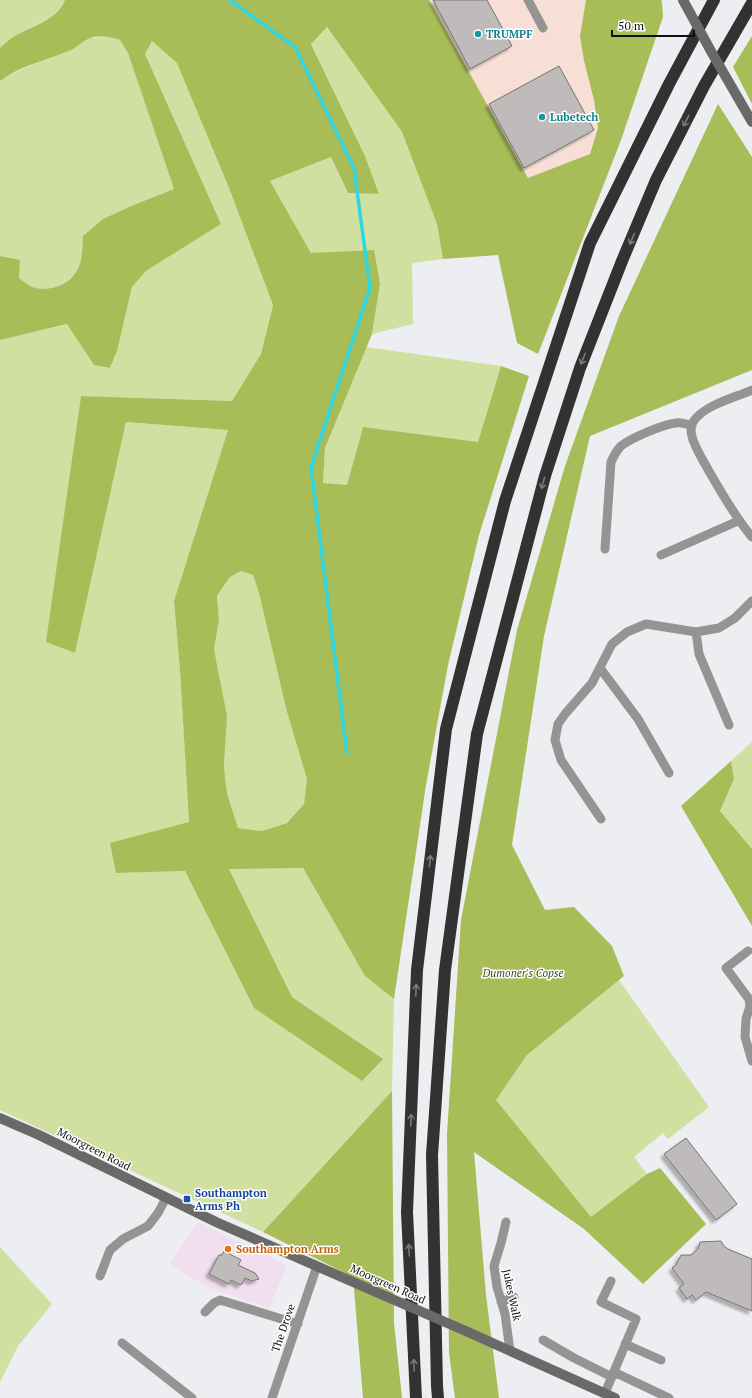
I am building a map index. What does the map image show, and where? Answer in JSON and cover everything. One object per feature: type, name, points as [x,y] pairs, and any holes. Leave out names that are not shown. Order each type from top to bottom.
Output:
[{"type":"highway","points":[[416,1398],[407,1212],[417,970],[446,729],[505,501],[590,243],[669,84],[714,0]]},
{"type":"highway","points":[[438,1398],[434,1302],[432,1155],[445,970],[477,734],[545,476],[580,368],[619,268],[656,180],[704,86],[752,4]]},
{"type":"street","points":[[528,0],[543,28]]},
{"type":"street","points":[[683,0],[712,54],[752,122]]},
{"type":"street","points":[[752,390],[710,407],[698,416],[692,426],[693,440],[697,449],[738,521],[752,537]]},
{"type":"street","points":[[605,549],[611,462],[616,452],[624,444],[642,434],[670,424],[683,423],[692,426]]},
{"type":"street","points":[[661,554],[738,521]]},
{"type":"street","points":[[601,819],[561,760],[555,740],[558,724],[564,714],[592,683],[612,644],[627,632],[646,624],[696,632],[719,628],[735,618],[752,603]]},
{"type":"street","points":[[696,632],[700,654],[729,725]]},
{"type":"street","points":[[600,668],[638,718],[669,773]]},
{"type":"street","points":[[748,951],[726,968],[749,999],[750,1006],[746,1019],[745,1037],[752,1061]]},
{"type":"street","name":"Moorgreen Road","points":[[0,1118],[39,1135],[216,1222],[615,1398]]},
{"type":"street","points":[[100,1276],[110,1250],[123,1239],[148,1226],[158,1213],[166,1198]]},
{"type":"street","name":"Jukes Walk","points":[[506,1222],[494,1266],[497,1287],[505,1314],[510,1351]]},
{"type":"street","name":"The Drove","points":[[272,1398],[318,1266]]},
{"type":"street","points":[[604,1393],[636,1319],[601,1302],[611,1281]]},
{"type":"street","points":[[501,1302],[514,1297]]},
{"type":"street","points":[[205,1312],[214,1303],[220,1300],[298,1324]]},
{"type":"street","points":[[544,1340],[574,1358],[669,1398]]},
{"type":"street","points":[[122,1343],[192,1398]]},
{"type":"street","points":[[626,1344],[661,1360]]},
{"type":"shaded area","points":[[429,0],[586,0],[580,36],[584,61],[594,100],[598,128],[590,154],[528,179]]},
{"type":"shaded area","points":[[198,1222],[287,1265],[269,1308],[204,1286],[169,1264]]},
{"type":"green space","points":[[0,0],[65,0],[52,16],[0,48]]},
{"type":"green space","points":[[65,0],[429,0],[528,178],[590,154],[598,128],[594,100],[584,61],[580,36],[586,0],[661,0],[662,2],[663,17],[621,140],[538,354],[517,343],[498,255],[443,259],[437,224],[402,132],[327,27],[311,44],[365,156],[379,194],[348,193],[331,157],[270,181],[311,253],[374,250],[380,284],[372,334],[325,448],[323,483],[347,485],[363,427],[478,442],[501,366],[529,376],[479,535],[448,665],[426,785],[394,999],[365,976],[303,868],[229,869],[292,997],[383,1059],[362,1081],[254,1008],[185,871],[116,873],[110,843],[189,822],[180,671],[174,601],[228,430],[126,422],[75,653],[46,642],[81,396],[232,401],[261,354],[273,305],[229,188],[177,63],[152,41],[145,54],[221,224],[146,271],[132,287],[117,351],[110,368],[94,365],[67,324],[0,340],[0,256],[20,260],[19,278],[32,287],[44,289],[57,287],[68,281],[76,272],[81,259],[83,236],[103,219],[174,189],[128,53],[120,40],[105,37],[90,38],[71,50],[26,67],[8,75],[0,81],[0,48],[13,37],[50,18],[61,7]],"holes":[[[241,571],[253,575],[259,593],[287,712],[307,779],[304,804],[287,823],[262,831],[238,828],[227,793],[224,762],[227,716],[214,649],[219,620],[217,596],[230,577]]]},
{"type":"green space","points":[[327,27],[402,132],[437,224],[443,259],[412,263],[413,324],[372,334],[380,284],[311,253],[270,181],[331,157],[348,193],[379,194],[365,156],[311,43]]},
{"type":"green space","points":[[752,36],[752,104],[733,67]]},
{"type":"green space","points":[[108,37],[120,40],[128,53],[174,189],[103,219],[83,236],[80,264],[68,281],[57,287],[44,289],[32,287],[19,278],[19,260],[0,256],[0,81],[5,77],[35,63],[72,49],[90,38]]},
{"type":"green space","points":[[152,41],[177,62],[229,188],[273,305],[261,354],[232,401],[81,396],[47,642],[75,653],[126,422],[228,430],[174,601],[180,671],[189,823],[111,843],[116,873],[185,871],[254,1008],[383,1059],[292,997],[229,869],[303,868],[365,976],[394,999],[392,1091],[263,1232],[0,1110],[0,340],[68,324],[94,365],[110,368],[117,351],[132,287],[146,271],[221,224],[145,54]]},
{"type":"green space","name":"Dumoner's Copse","points":[[718,104],[752,157],[752,370],[590,436],[544,636],[512,845],[545,910],[574,907],[612,946],[624,976],[527,1055],[496,1100],[591,1217],[647,1174],[660,1168],[706,1224],[643,1284],[584,1229],[474,1152],[486,1295],[499,1398],[455,1398],[449,1353],[447,1134],[461,920],[517,630],[565,466],[619,316]]},
{"type":"green space","points":[[366,347],[501,366],[478,443],[363,427],[347,486],[323,483],[325,448]]},
{"type":"green space","points":[[241,571],[253,575],[259,593],[287,712],[307,779],[304,804],[287,823],[262,831],[238,828],[227,793],[220,679],[214,649],[219,620],[217,597],[230,577]]},
{"type":"green space","points":[[752,742],[752,849],[720,811],[734,779],[731,761]]},
{"type":"green space","points":[[731,761],[734,779],[720,811],[752,849],[752,926],[681,806]]},
{"type":"green space","points":[[619,980],[709,1107],[668,1139],[663,1133],[634,1157],[647,1174],[591,1218],[496,1100],[527,1055]]},
{"type":"green space","points":[[392,1091],[394,1323],[402,1398],[363,1398],[353,1277],[263,1232]]},
{"type":"green space","points":[[0,1247],[52,1304],[18,1346],[0,1382]]},
{"type":"building","name":"TRUMPF","points":[[433,0],[487,0],[512,46],[470,69]]},
{"type":"building","name":"Lubetech","points":[[559,66],[594,130],[524,168],[489,104]]},
{"type":"building","points":[[686,1138],[737,1204],[716,1220],[664,1154]]},
{"type":"building","points":[[721,1241],[728,1249],[752,1259],[752,1311],[706,1292],[696,1300],[692,1295],[687,1299],[679,1288],[684,1284],[672,1268],[676,1265],[681,1255],[691,1255],[698,1249],[700,1242]]},
{"type":"building","points":[[224,1251],[241,1260],[238,1265],[255,1273],[259,1279],[252,1281],[245,1278],[241,1285],[231,1280],[229,1284],[209,1274],[219,1255],[222,1255]]},
{"type":"waterway","points":[[230,0],[295,47],[354,168],[370,288],[311,467],[347,753]]},
{"type":"place","name":"TRUMPF","points":[[478,34]]},
{"type":"place","name":"Lubetech","points":[[542,117]]},
{"type":"place","name":"Southampton Arms Ph","points":[[187,1199]]},
{"type":"place","name":"Southampton Arms","points":[[228,1249]]}]
